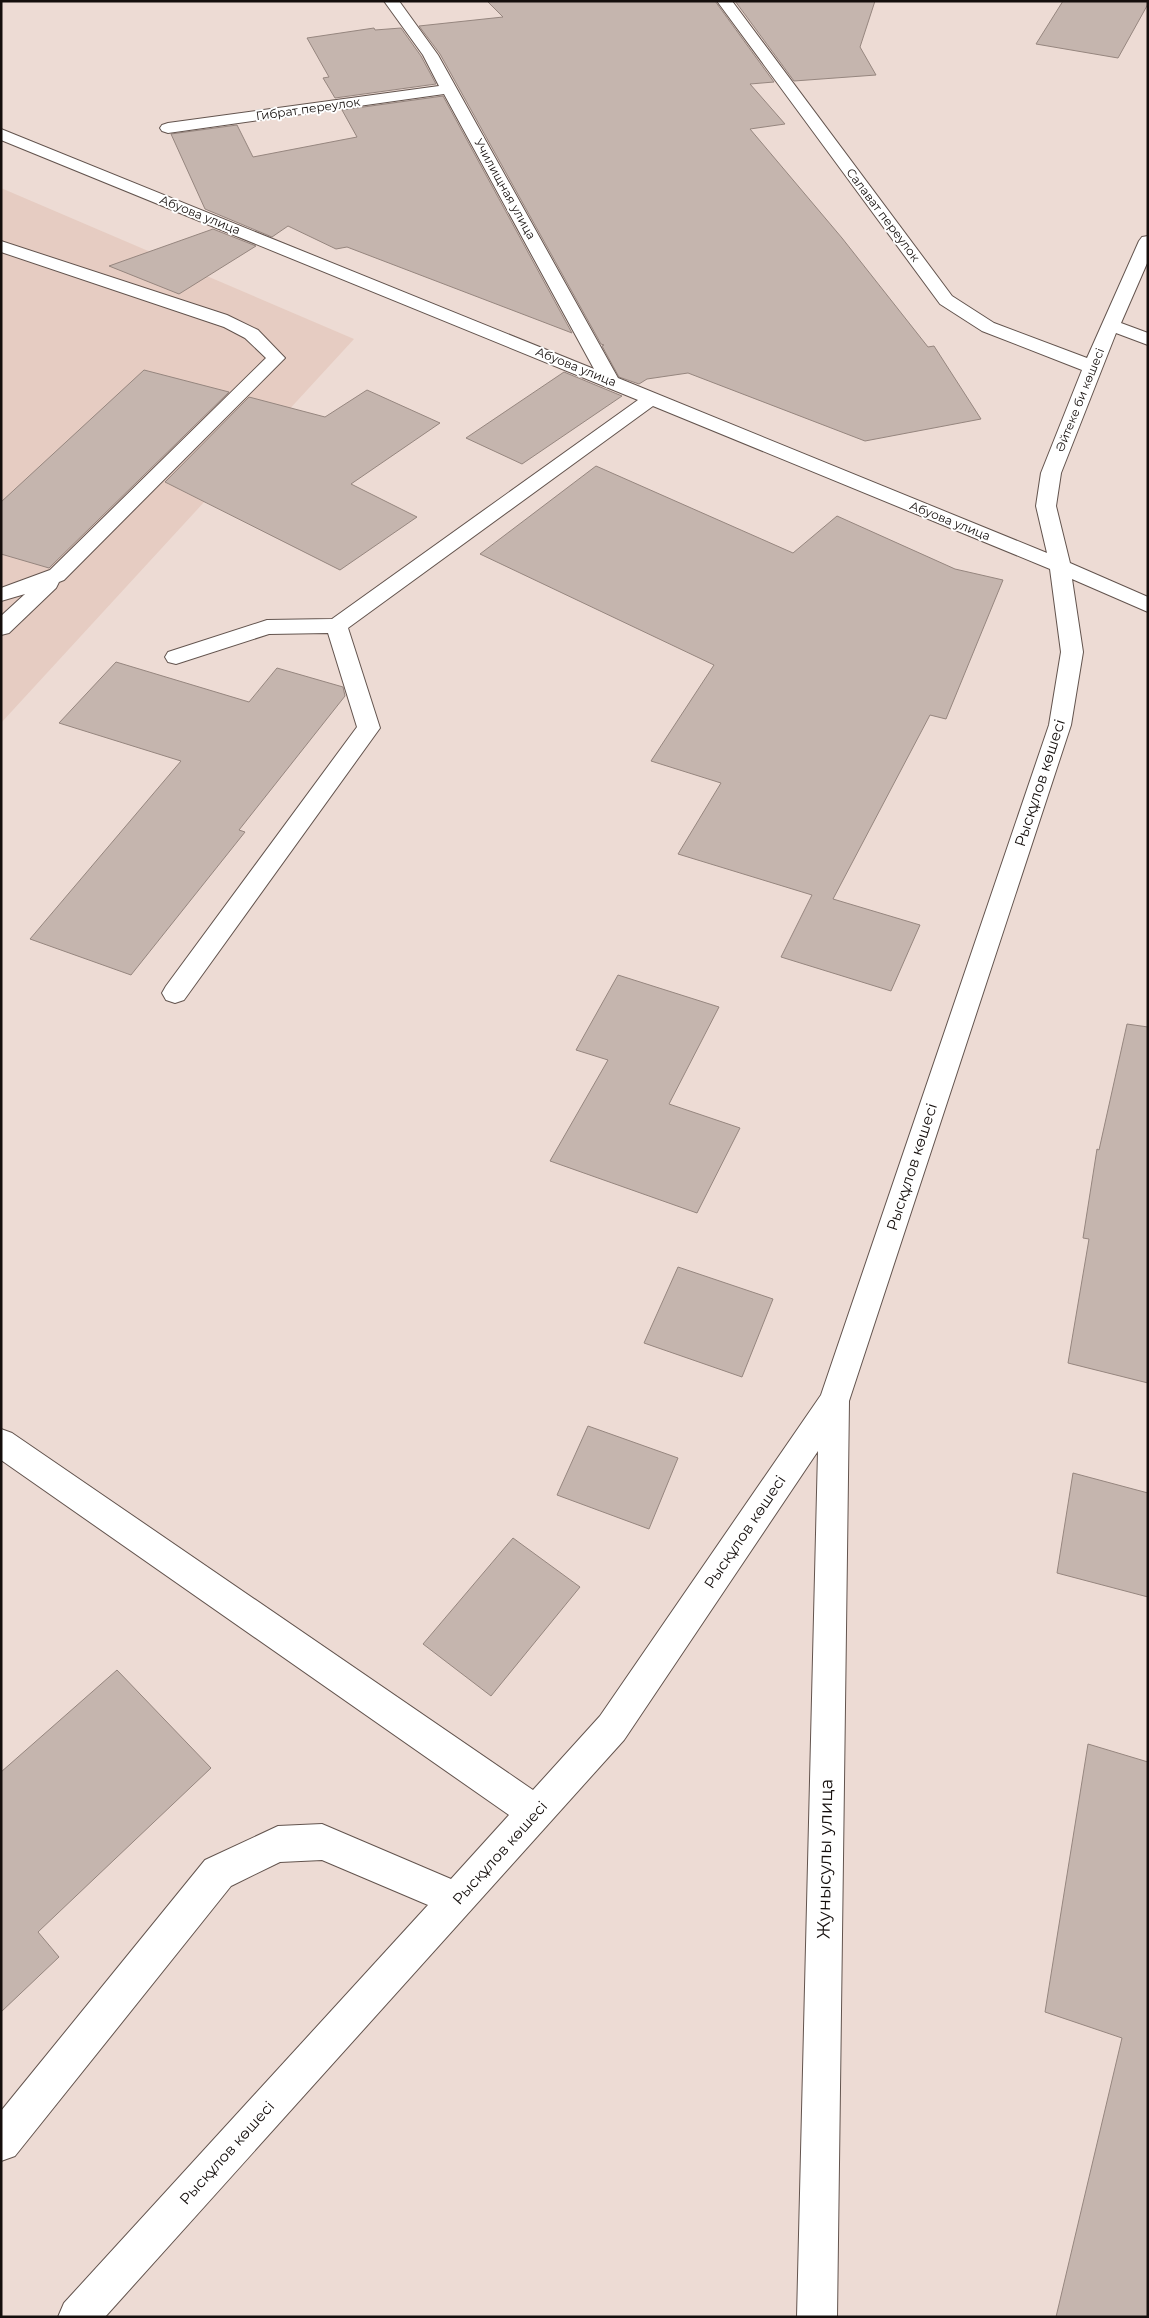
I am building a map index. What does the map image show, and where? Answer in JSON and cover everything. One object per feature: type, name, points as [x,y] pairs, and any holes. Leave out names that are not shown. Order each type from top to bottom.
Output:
[{"type":"street","name":"Училищная улица","points":[[391,1],[430,55],[611,382]]},
{"type":"street","name":"Салават переулок","points":[[724,1],[946,300],[988,327],[1092,367]]},
{"type":"street","name":"Гибрат переулок","points":[[168,128],[449,89]]},
{"type":"street","name":"Абуова улица","points":[[8,142],[611,382],[1060,566],[1148,605]]},
{"type":"street","name":"Әйтеке би көшесі","points":[[1060,566],[1046,506],[1051,473],[1092,367],[1148,241]]},
{"type":"street","points":[[1,246],[247,329],[262,340],[276,358],[1,628]]},
{"type":"street","points":[[1111,325],[1148,340]]},
{"type":"street","points":[[176,657],[268,627],[337,626],[651,399]]},
{"type":"street","name":"Рысқұлов көшесі","points":[[78,2317],[612,1728],[834,1401],[1060,725],[1072,652],[1060,566]]},
{"type":"street","points":[[1,595],[57,575]]},
{"type":"street","points":[[175,993],[369,728],[337,626]]},
{"type":"street","name":"Жунысулы улица","points":[[817,2317],[834,1401]]},
{"type":"street","points":[[1,1443],[536,1813]]},
{"type":"street","points":[[1,2142],[218,1873],[278,1844],[322,1842],[457,1899]]},
{"type":"shaded area","points":[[1,188],[354,339],[1,723]]},
{"type":"building","points":[[487,1],[715,1],[774,82],[750,84],[785,124],[750,129],[842,238],[928,347],[934,346],[981,419],[865,441],[688,373],[647,379],[639,384],[619,377],[602,346],[604,345],[601,344],[440,54],[419,26],[503,17]]},
{"type":"building","points":[[735,1],[875,1],[860,47],[876,75],[794,81]]},
{"type":"building","points":[[1063,1],[1148,1],[1148,4],[1118,58],[1036,44]]},
{"type":"building","points":[[374,28],[375,30],[401,28],[421,56],[436,84],[335,98],[323,78],[329,77],[307,38]]},
{"type":"building","points":[[443,96],[572,333],[347,247],[336,249],[288,226],[272,237],[205,209],[171,134],[237,125],[253,157],[357,137],[342,110]]},
{"type":"building","points":[[213,229],[256,246],[179,294],[109,266]]},
{"type":"building","points":[[144,370],[229,392],[49,568],[1,554],[1,502]]},
{"type":"building","points":[[564,372],[622,396],[522,464],[466,438]]},
{"type":"building","points":[[367,390],[440,423],[351,484],[417,517],[340,570],[165,482],[249,397],[325,417]]},
{"type":"building","points":[[596,466],[793,553],[837,516],[955,569],[1003,580],[946,719],[930,715],[833,899],[920,925],[891,991],[781,957],[812,895],[678,854],[721,783],[651,761],[714,665],[480,554]]},
{"type":"building","points":[[116,662],[249,702],[277,668],[343,687],[345,696],[239,830],[245,832],[131,975],[30,939],[181,761],[59,723]]},
{"type":"building","points":[[618,975],[719,1007],[669,1104],[740,1128],[697,1213],[550,1161],[608,1060],[576,1050]]},
{"type":"building","points":[[1127,1024],[1148,1027],[1148,1383],[1068,1363],[1089,1239],[1083,1238],[1097,1149],[1099,1150]]},
{"type":"building","points":[[678,1267],[773,1299],[742,1377],[644,1343]]},
{"type":"building","points":[[588,1426],[678,1458],[649,1529],[557,1495]]},
{"type":"building","points":[[1073,1473],[1148,1493],[1148,1597],[1057,1573]]},
{"type":"building","points":[[513,1538],[580,1587],[491,1696],[423,1644]]},
{"type":"building","points":[[117,1670],[211,1768],[38,1932],[59,1957],[1,2012],[1,1772]]},
{"type":"building","points":[[1088,1744],[1148,1762],[1148,2317],[1056,2317],[1122,2038],[1045,2012]]}]
